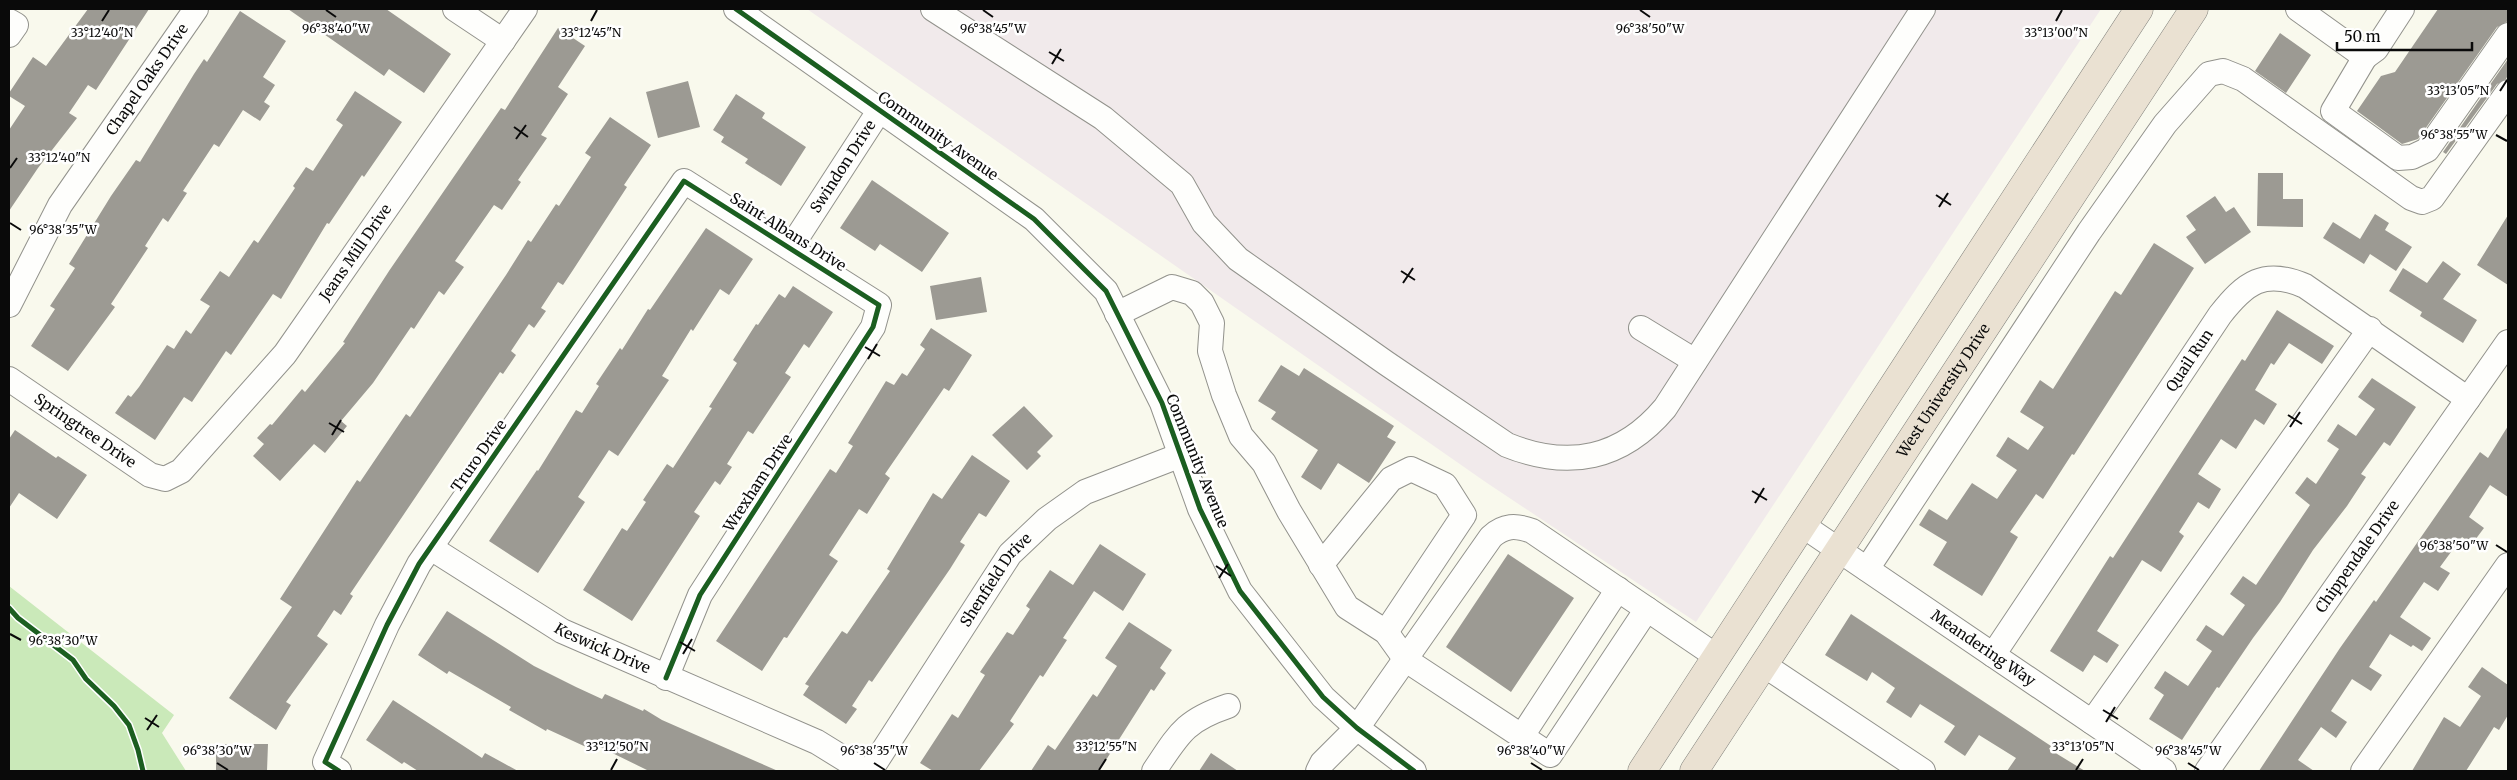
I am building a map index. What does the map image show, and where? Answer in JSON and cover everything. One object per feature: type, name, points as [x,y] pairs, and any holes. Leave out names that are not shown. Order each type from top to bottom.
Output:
[{"type":"highway","points":[[1642,771],[2139,9]]},
{"type":"highway","name":"West University Drive","points":[[1694,771],[2194,9]]},
{"type":"street","name":"Chapel Oaks Drive","points":[[9,305],[60,205],[196,9]]},
{"type":"street","points":[[455,9],[503,42]]},
{"type":"street","name":"Jeans Mill Drive","points":[[165,479],[181,471],[285,354],[525,9]]},
{"type":"street","name":"Community Avenue","points":[[736,9],[1034,219],[1106,292],[1162,403],[1200,509],[1240,591],[1323,697],[1358,728],[1414,771]]},
{"type":"street","points":[[933,9],[1103,118],[1182,184],[1204,223],[1238,259],[1386,364],[1507,444],[1526,452],[1568,458],[1592,456],[1612,450],[1632,440],[1649,427],[1665,408],[1923,9]]},
{"type":"street","points":[[2298,9],[2366,56]]},
{"type":"street","points":[[2402,9],[2376,49],[2366,56],[2334,111],[2398,158],[2412,158],[2427,150],[2508,35]]},
{"type":"street","points":[[9,20],[16,25],[9,35]]},
{"type":"street","points":[[1867,569],[2089,232],[2165,124],[2208,74],[2223,71],[2243,79],[2411,198],[2422,202],[2432,198],[2508,92]]},
{"type":"street","name":"Swindon Drive","points":[[791,247],[879,111]]},
{"type":"street","name":"Saint Albans Drive","points":[[684,181],[791,247],[879,305]]},
{"type":"street","name":"Truro Drive","points":[[332,766],[387,626],[419,564],[684,181]]},
{"type":"street","name":"Quail Run","points":[[1993,655],[2220,315],[2242,291],[2257,281],[2271,277],[2284,277],[2305,286],[2468,399]]},
{"type":"street","points":[[1117,314],[1172,287],[1192,294],[1202,303],[1212,323],[1210,351],[1224,395],[1241,436],[1264,462],[1320,565],[1347,606],[1386,632],[1406,660],[1550,755],[1646,609]]},
{"type":"street","name":"Wrexham Drive","points":[[666,678],[700,595],[873,326],[879,305]]},
{"type":"street","points":[[1641,328],[1695,361]]},
{"type":"street","points":[[2092,722],[2370,330]]},
{"type":"street","name":"Chippendale Drive","points":[[2207,771],[2508,342]]},
{"type":"street","name":"Springtree Drive","points":[[9,378],[150,475],[165,479]]},
{"type":"street","name":"Shenfield Drive","points":[[870,771],[1010,554],[1047,519],[1085,492],[1181,455]]},
{"type":"street","points":[[1320,565],[1391,479],[1411,469],[1445,485],[1464,515],[1386,632]]},
{"type":"street","name":"Meandering Way","points":[[1802,525],[2164,771]]},
{"type":"street","points":[[1318,771],[1322,763],[1358,728],[1491,537],[1499,530],[1516,526],[1532,531],[1716,656]]},
{"type":"street","name":"Keswick Drive","points":[[430,548],[562,631],[666,678],[742,708],[817,742],[864,771]]},
{"type":"street","points":[[2363,771],[2508,565]]},
{"type":"street","points":[[1522,736],[1618,589]]},
{"type":"street","points":[[1764,665],[1923,771]]},
{"type":"street","points":[[1154,771],[1184,728],[1202,715],[1228,706]]},
{"type":"shaded area","points":[[807,9],[2101,9],[1696,622],[1487,483]]},
{"type":"green space","points":[[9,586],[174,715],[162,733],[186,771],[9,771]]},
{"type":"building","points":[[88,9],[149,9],[96,90],[88,85],[69,113],[77,118],[38,168],[9,211],[9,130],[25,106],[9,96],[9,93],[33,57],[46,66]]},
{"type":"building","points":[[288,9],[386,9],[451,54],[424,93],[389,69],[384,76]]},
{"type":"building","points":[[2438,9],[2508,9],[2508,21],[2497,27],[2418,139],[2402,144],[2357,111],[2381,76],[2395,72]]},
{"type":"building","points":[[240,11],[286,41],[263,77],[275,85],[264,102],[270,106],[260,121],[243,110],[219,147],[214,144],[183,191],[187,193],[168,222],[163,218],[145,246],[148,248],[111,304],[115,307],[68,371],[31,346],[55,309],[50,306],[75,268],[69,264],[111,196],[136,160],[140,162],[194,74],[204,59],[207,62]]},
{"type":"building","points":[[558,28],[585,46],[558,87],[568,94],[541,135],[547,138],[518,180],[521,182],[502,210],[494,205],[455,261],[464,267],[444,295],[439,291],[414,329],[411,327],[373,383],[341,421],[347,426],[325,453],[314,444],[280,481],[253,456],[264,444],[257,438],[270,424],[272,425],[302,389],[305,392],[345,343],[343,342],[389,271],[501,108],[505,110]]},
{"type":"building","points":[[2280,33],[2311,55],[2286,93],[2255,71]]},
{"type":"building","points":[[2508,59],[2508,75],[2506,79],[2497,84],[2446,154],[2443,152]]},
{"type":"building","points":[[688,81],[700,127],[658,138],[646,92]]},
{"type":"building","points":[[355,91],[402,122],[364,177],[362,175],[329,224],[327,223],[281,299],[273,294],[231,355],[226,351],[192,402],[184,397],[155,440],[115,413],[128,395],[131,397],[139,387],[167,345],[174,349],[186,330],[191,334],[210,306],[200,300],[220,271],[229,277],[254,240],[258,243],[295,188],[293,186],[306,167],[313,171],[343,125],[336,120]]},
{"type":"building","points":[[736,94],[765,113],[762,118],[806,147],[781,186],[745,163],[748,159],[721,142],[724,137],[713,130]]},
{"type":"building","points":[[610,117],[651,145],[624,185],[627,187],[563,285],[558,282],[541,308],[546,311],[534,328],[529,324],[511,351],[516,355],[503,374],[500,372],[350,594],[353,596],[341,615],[334,610],[317,636],[328,644],[286,702],[291,705],[276,730],[229,698],[292,607],[280,599],[357,480],[360,482],[406,414],[410,417],[528,240],[531,242],[556,204],[559,206],[591,157],[585,153]]},
{"type":"building","points":[[2258,173],[2283,173],[2283,199],[2303,199],[2303,227],[2257,226]]},
{"type":"building","points":[[872,180],[949,233],[922,272],[880,244],[875,251],[840,228]]},
{"type":"building","points":[[2215,196],[2226,212],[2234,207],[2251,232],[2205,264],[2186,237],[2196,230],[2186,216]]},
{"type":"building","points":[[2375,214],[2389,223],[2385,230],[2412,247],[2396,271],[2370,254],[2364,264],[2323,238],[2333,222],[2360,239]]},
{"type":"building","points":[[2508,215],[2508,285],[2477,265]]},
{"type":"building","points":[[706,228],[753,259],[729,295],[720,289],[693,331],[691,329],[662,376],[669,380],[618,456],[609,450],[578,497],[585,502],[538,573],[489,541],[538,471],[576,410],[582,413],[599,386],[596,384],[620,348],[622,350],[648,309],[650,310]]},
{"type":"building","points":[[2154,243],[2194,268],[2074,455],[2072,454],[2043,499],[2036,494],[2010,532],[2018,537],[1982,596],[1933,565],[1947,542],[1919,525],[1929,509],[1947,520],[1972,483],[1997,499],[2017,470],[1996,456],[2008,437],[2028,450],[2044,427],[2020,412],[2040,380],[2053,389],[2115,291],[2121,295]]},
{"type":"building","points":[[2443,261],[2461,274],[2443,299],[2477,320],[2463,343],[2420,316],[2422,312],[2389,291],[2403,268],[2427,283]]},
{"type":"building","points":[[981,277],[987,312],[936,320],[930,286]]},
{"type":"building","points":[[793,286],[833,312],[809,348],[804,344],[785,373],[791,377],[753,434],[748,431],[727,464],[732,467],[720,485],[715,481],[694,512],[700,516],[632,621],[583,590],[622,528],[627,531],[646,502],[643,500],[667,464],[673,468],[712,408],[709,407],[737,363],[733,360],[756,324],[758,325],[779,294],[785,298]]},
{"type":"building","points":[[2277,310],[2334,346],[2322,364],[2289,343],[2274,365],[2271,363],[2255,390],[2277,404],[2264,425],[2255,419],[2236,449],[2221,439],[2198,474],[2221,489],[2209,509],[2198,502],[2179,532],[2184,536],[2161,572],[2142,560],[2097,631],[2119,645],[2107,663],[2094,655],[2083,672],[2050,651],[2110,556],[2113,558],[2242,359],[2245,361]]},
{"type":"building","points":[[931,328],[972,355],[949,391],[944,388],[885,474],[890,478],[867,514],[859,509],[829,555],[838,561],[787,638],[784,637],[762,671],[716,641],[830,469],[836,473],[853,446],[848,443],[886,381],[894,385],[902,373],[907,376],[925,349],[920,345]]},
{"type":"building","points":[[1281,365],[1299,376],[1304,368],[1394,426],[1387,437],[1396,442],[1369,483],[1338,463],[1321,490],[1301,477],[1318,450],[1271,419],[1276,412],[1258,401]]},
{"type":"building","points":[[2372,378],[2416,407],[2390,446],[2384,442],[2361,474],[2366,477],[2347,506],[2313,550],[2280,602],[2219,688],[2217,687],[2182,740],[2149,719],[2164,695],[2154,688],[2165,671],[2188,686],[2212,651],[2196,640],[2206,625],[2223,636],[2245,605],[2230,594],[2243,576],[2256,585],[2310,505],[2295,493],[2307,477],[2316,484],[2339,449],[2327,441],[2338,424],[2356,436],[2375,409],[2358,397]]},
{"type":"building","points":[[1024,406],[1053,436],[1037,452],[1041,456],[1027,470],[992,435]]},
{"type":"building","points":[[2508,426],[2508,497],[2490,485],[2469,517],[2484,528],[2472,544],[2462,537],[2440,567],[2450,573],[2438,591],[2424,582],[2400,617],[2431,638],[2422,651],[2413,645],[2411,647],[2390,634],[2369,667],[2382,675],[2371,691],[2352,679],[2331,711],[2347,722],[2336,738],[2321,727],[2298,760],[2314,771],[2259,771],[2340,648],[2374,600],[2376,602],[2480,452],[2488,458]]},
{"type":"building","points":[[15,430],[56,458],[58,456],[87,475],[57,519],[19,493],[9,508],[9,439]]},
{"type":"building","points":[[972,455],[1010,481],[986,517],[979,513],[960,542],[965,545],[950,569],[872,682],[869,680],[852,706],[857,709],[846,724],[803,695],[809,686],[805,684],[842,631],[847,634],[890,571],[887,569],[933,493],[942,499]]},
{"type":"building","points":[[1100,544],[1146,574],[1123,611],[1094,591],[1063,638],[1067,640],[1043,677],[1040,675],[1010,721],[1014,724],[979,771],[933,771],[920,763],[952,714],[958,718],[985,675],[980,672],[1007,632],[1013,635],[1030,609],[1026,606],[1050,570],[1073,585]]},
{"type":"building","points":[[1508,554],[1574,598],[1511,692],[1446,647]]},
{"type":"building","points":[[447,611],[534,666],[576,687],[602,699],[605,694],[643,711],[644,709],[662,720],[778,771],[649,771],[600,747],[597,752],[547,729],[546,731],[509,710],[511,707],[449,671],[447,674],[418,655]]},
{"type":"building","points":[[1851,614],[2051,746],[2049,749],[2085,771],[2007,771],[2016,758],[1979,735],[1965,756],[1944,742],[1955,726],[1920,704],[1911,718],[1886,702],[1895,688],[1872,672],[1867,681],[1825,655]]},
{"type":"building","points":[[1129,622],[1172,650],[1160,668],[1166,673],[1154,691],[1151,689],[1099,771],[1031,771],[1048,745],[1055,750],[1093,694],[1097,697],[1117,666],[1105,658]]},
{"type":"building","points":[[2482,667],[2508,685],[2508,715],[2499,730],[2494,727],[2466,771],[2412,771],[2444,717],[2460,727],[2481,696],[2468,687]]},
{"type":"building","points":[[393,700],[482,758],[485,753],[518,771],[418,771],[404,762],[402,764],[366,740]]},
{"type":"building","points":[[216,744],[268,744],[267,771],[216,771]]},
{"type":"building","points":[[1211,753],[1238,771],[1199,771]]},
{"type":"cycle path","points":[[736,9],[1034,219],[1106,291],[1162,403],[1200,509],[1240,591],[1323,697],[1357,728],[1414,771]]},
{"type":"cycle path","points":[[339,771],[325,762],[387,625],[419,564],[684,181],[879,305],[873,327],[700,595],[666,678]]},
{"type":"cycle path","points":[[9,608],[18,618],[73,660],[86,679],[114,706],[129,725],[143,771]]}]
